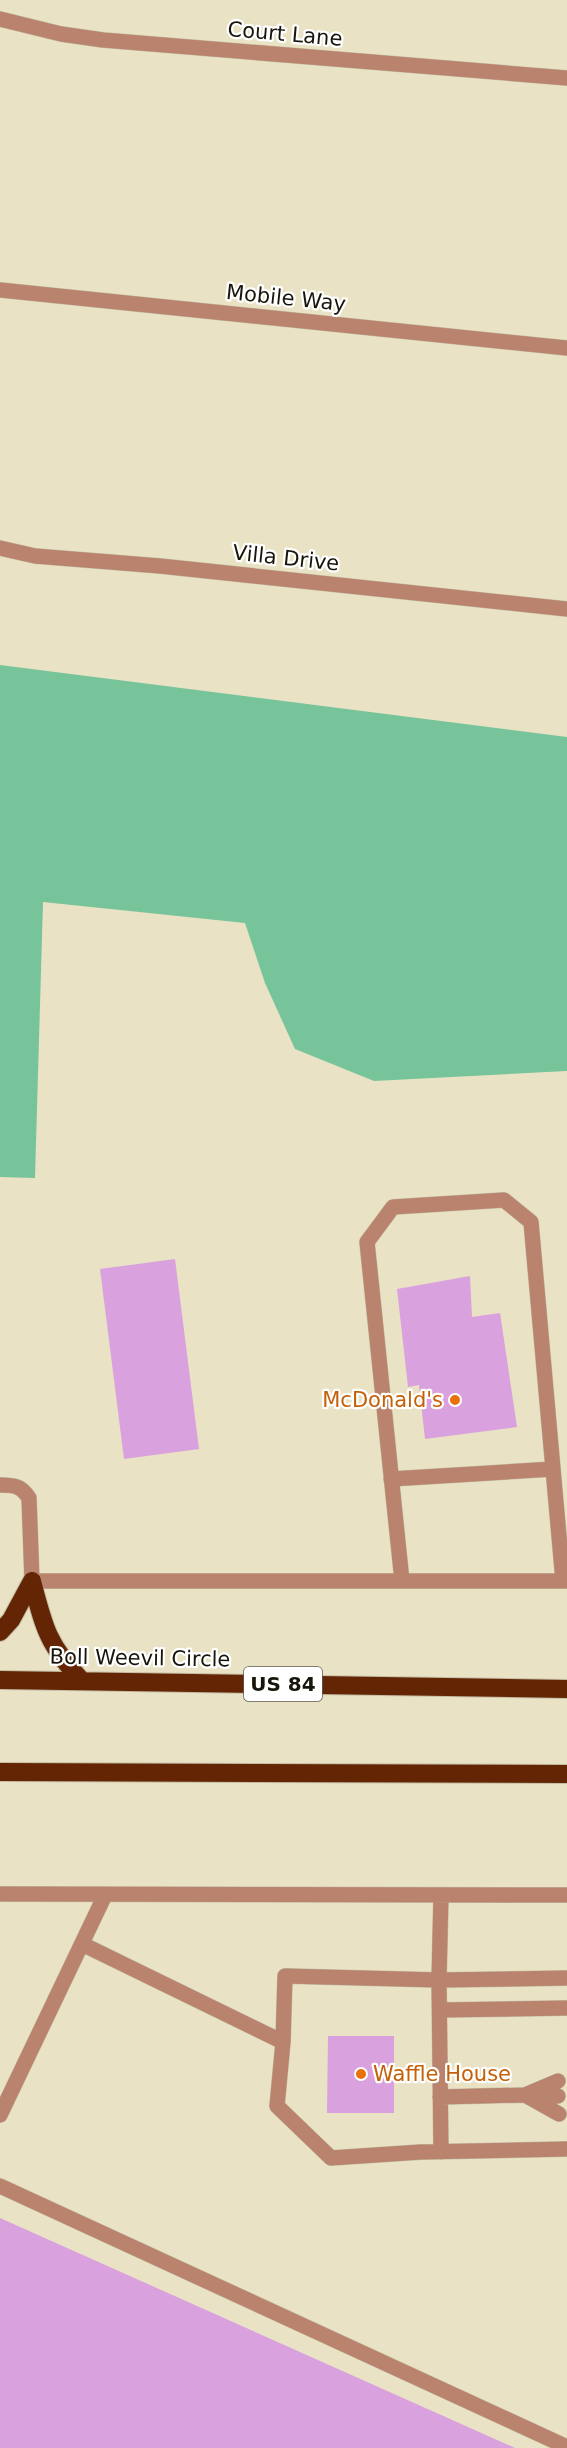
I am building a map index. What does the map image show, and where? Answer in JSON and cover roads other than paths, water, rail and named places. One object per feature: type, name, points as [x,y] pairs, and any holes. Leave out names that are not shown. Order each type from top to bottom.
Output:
[{"type":"highway","points":[[0,1632],[11,1620],[32,1581]]},
{"type":"highway","points":[[32,1581],[43,1623],[57,1655],[82,1681]]},
{"type":"highway","name":"Boll Weevil Circle","points":[[0,1680],[567,1689]]},
{"type":"highway","points":[[0,1772],[567,1774]]},
{"type":"street","name":"Court Lane","points":[[0,20],[61,34],[103,40],[567,78]]},
{"type":"street","name":"Mobile Way","points":[[0,290],[567,348]]},
{"type":"street","name":"Villa Drive","points":[[0,548],[35,556],[160,566],[567,609]]},
{"type":"street","points":[[0,1485],[14,1485],[22,1488],[29,1498],[32,1581],[402,1581],[565,1581],[531,1222],[504,1200],[393,1207],[367,1242],[402,1581]]},
{"type":"street","points":[[391,1479],[553,1469]]},
{"type":"street","points":[[0,1894],[567,1895]]},
{"type":"street","points":[[0,2115],[105,1895]]},
{"type":"street","points":[[441,1895],[439,1980],[441,2152]]},
{"type":"street","points":[[82,1944],[283,2042]]},
{"type":"street","points":[[567,1978],[439,1980],[285,1976],[283,2042],[277,2106],[331,2158],[441,2152],[567,2149]]},
{"type":"street","points":[[440,2010],[567,2008]]},
{"type":"street","points":[[525,2095],[558,2081]]},
{"type":"street","points":[[525,2095],[559,2114]]},
{"type":"street","points":[[440,2097],[558,2096]]},
{"type":"street","points":[[0,2186],[567,2447]]},
{"type":"place","name":"McDonald's","points":[[455,1400]]},
{"type":"place","name":"Waffle House","points":[[361,2074]]}]
